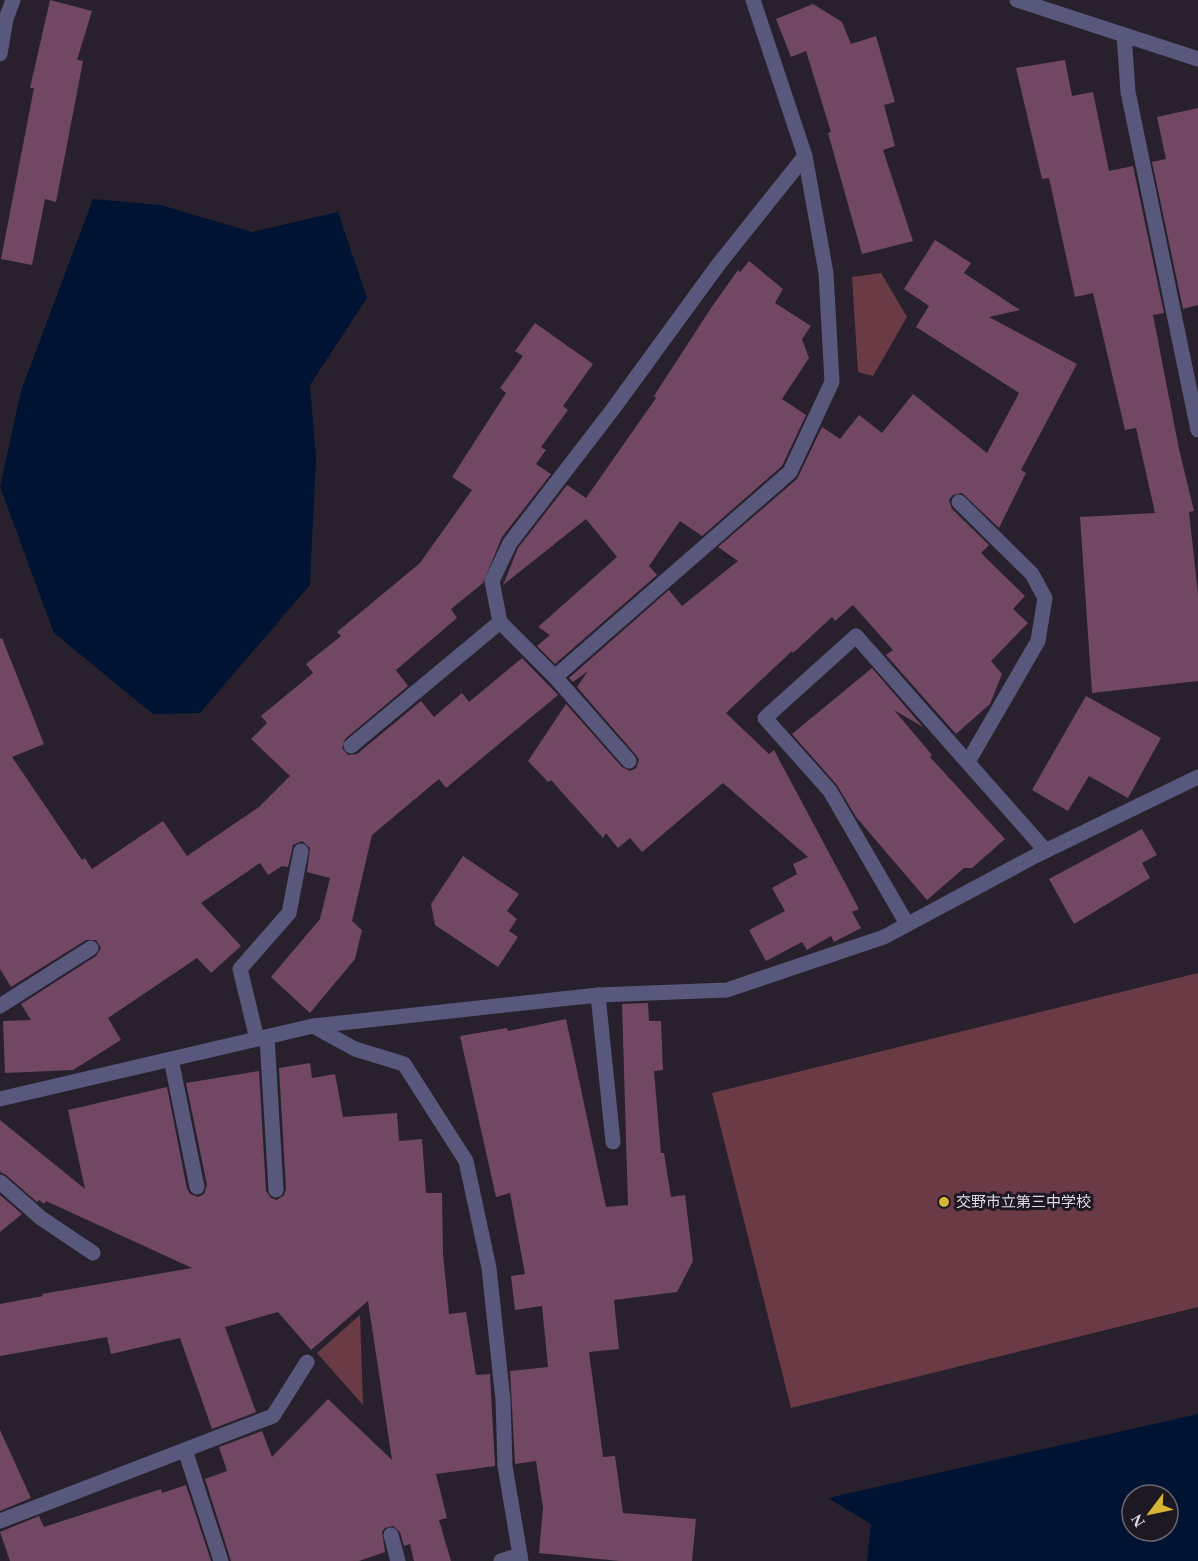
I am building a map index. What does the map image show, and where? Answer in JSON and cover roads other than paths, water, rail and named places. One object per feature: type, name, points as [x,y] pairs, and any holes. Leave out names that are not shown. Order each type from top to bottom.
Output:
[{"type":"street","points":[[0,54],[6,19],[13,0]]},
{"type":"street","points":[[555,677],[790,472],[832,382],[826,273],[805,156],[753,0]]},
{"type":"street","points":[[1017,0],[1198,59]]},
{"type":"street","points":[[1125,35],[1128,92],[1198,430]]},
{"type":"street","points":[[629,761],[555,677],[500,622],[492,581],[510,543],[614,409],[717,265],[805,156]]},
{"type":"street","points":[[960,502],[1032,574],[1045,598],[1038,641],[968,762]]},
{"type":"street","points":[[351,746],[500,622]]},
{"type":"street","points":[[907,924],[830,791],[765,718],[856,636],[1045,850]]},
{"type":"street","points":[[0,1099],[314,1026],[598,995],[727,990],[884,937],[1045,850],[1198,777]]},
{"type":"street","points":[[276,1190],[262,1038],[240,969],[289,913],[301,851]]},
{"type":"street","points":[[0,1006],[91,948]]},
{"type":"street","points":[[598,995],[613,1142]]},
{"type":"street","points":[[314,1026],[355,1049],[404,1064],[466,1161],[489,1268],[503,1400],[505,1466],[520,1558],[501,1561]]},
{"type":"street","points":[[171,1059],[197,1187]]},
{"type":"street","points":[[0,1182],[41,1218],[93,1253]]},
{"type":"street","points":[[0,1521],[273,1416],[307,1362]]},
{"type":"street","points":[[185,1450],[222,1561]]},
{"type":"street","points":[[391,1534],[398,1561]]},
{"type":"water","points":[[93,199],[161,205],[252,232],[338,212],[367,298],[310,385],[316,457],[310,585],[200,713],[153,714],[54,633],[0,487],[21,391]]},
{"type":"water","points":[[1198,1414],[1198,1561],[867,1561],[871,1524],[828,1498]]},
{"type":"place","name":"交野市立第三中学校","points":[[944,1202]]}]
